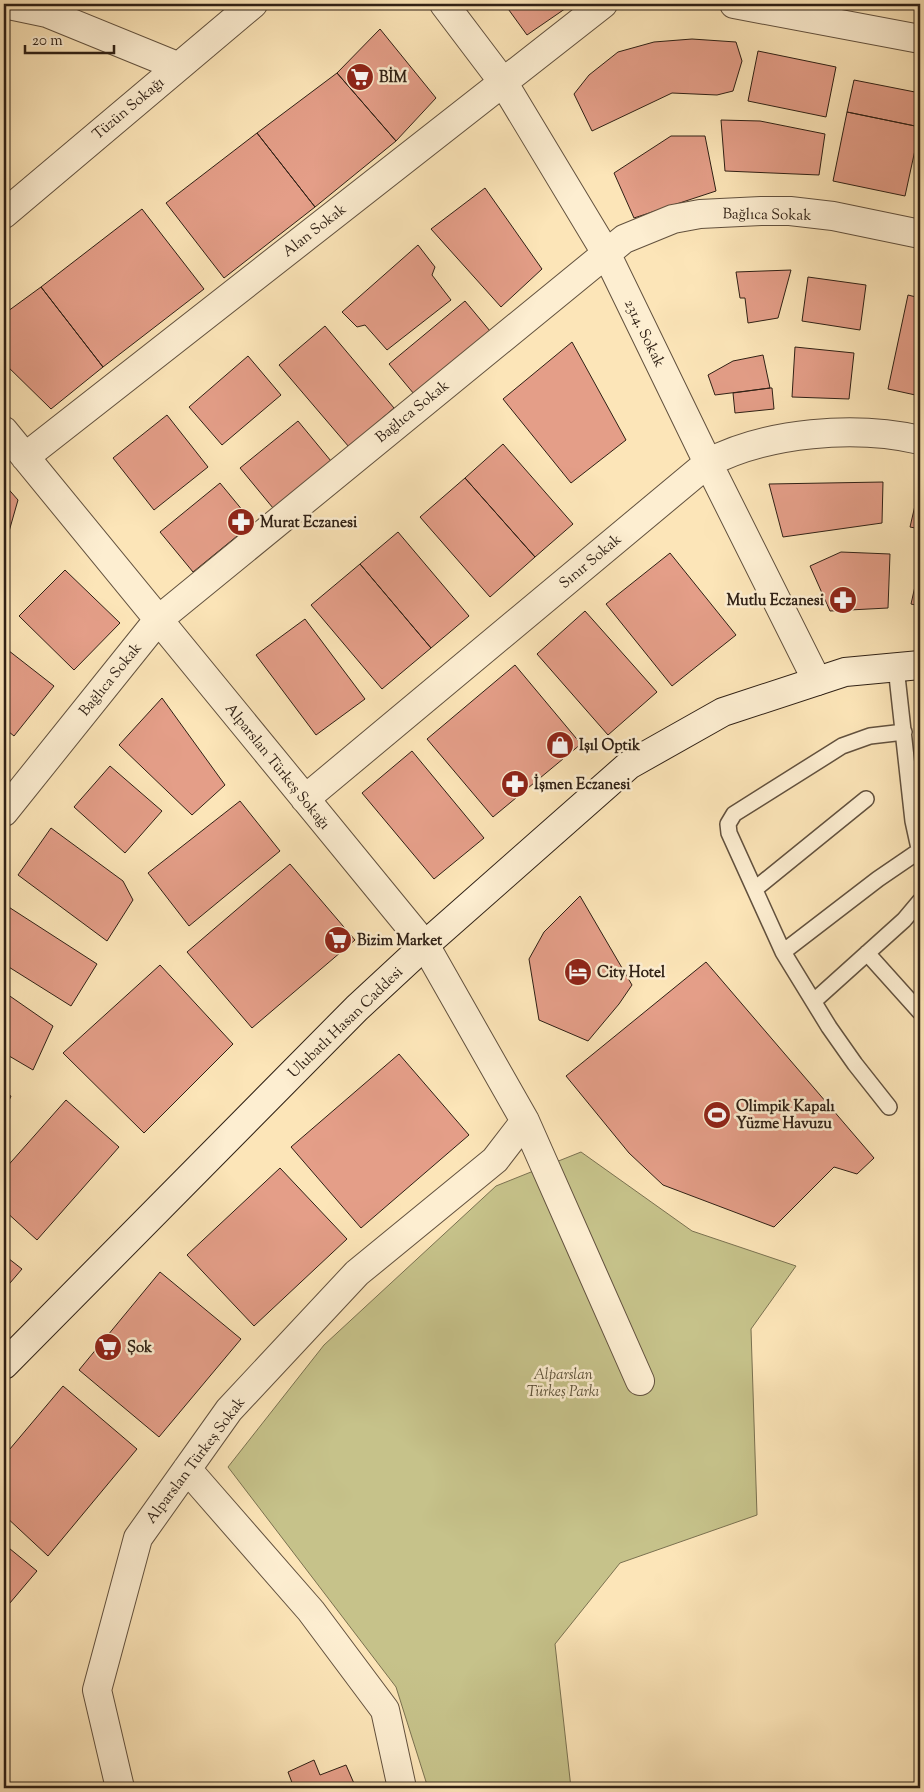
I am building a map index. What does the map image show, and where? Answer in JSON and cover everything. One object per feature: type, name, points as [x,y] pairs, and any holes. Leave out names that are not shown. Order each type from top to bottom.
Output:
[{"type":"street","points":[[4,4],[47,13],[178,66]]},
{"type":"street","name":"Tüzün Sokağı","points":[[4,214],[253,4]]},
{"type":"street","name":"2314. Sokak","points":[[444,4],[503,82],[606,253],[817,681]]},
{"type":"street","name":"Alan Sokak","points":[[25,457],[603,4]]},
{"type":"street","points":[[734,4],[920,39]]},
{"type":"street","name":"Bağlıca Sokak","points":[[4,812],[158,620],[624,239],[673,219],[700,214],[790,211],[812,213],[920,234]]},
{"type":"street","name":"Alparslan Türkeş Sokağı","points":[[4,431],[425,945],[525,1121],[640,1381]]},
{"type":"street","name":"Sınır Sokak","points":[[305,799],[708,463],[729,452],[753,444],[784,438],[863,433],[900,435],[920,440]]},
{"type":"street","name":"Ulubatlı Hasan Caddesi","points":[[4,1365],[356,1008],[629,765],[723,712],[845,672],[908,666]]},
{"type":"street","name":"Alparslan Türkeş Sokak","points":[[120,1788],[97,1690],[138,1538],[229,1410],[357,1273],[495,1160],[525,1121]]},
{"type":"street","points":[[187,1469],[311,1611],[385,1710],[402,1788]]},
{"type":"lane","points":[[783,952],[878,879],[920,852],[913,821],[904,732],[908,666]]},
{"type":"lane","points":[[889,1107],[828,1027],[783,952],[728,829],[730,818],[734,814],[842,746],[870,736],[904,732]]},
{"type":"lane","points":[[755,889],[866,799]]},
{"type":"lane","points":[[814,1001],[919,908]]},
{"type":"lane","points":[[867,953],[920,1012]]},
{"type":"green space","name":"Alparslan Türkeş Parkı","points":[[581,1152],[692,1231],[796,1266],[751,1329],[757,1515],[620,1563],[555,1644],[571,1788],[428,1788],[396,1687],[228,1467],[324,1345],[496,1186]]},
{"type":"building","points":[[510,4],[572,4],[527,35],[506,6]]},
{"type":"building","points":[[380,29],[436,98],[396,141],[337,73]]},
{"type":"building","points":[[692,39],[736,42],[742,61],[733,91],[717,95],[672,93],[592,131],[574,94],[589,75],[618,52],[654,42]]},
{"type":"building","points":[[758,51],[836,67],[826,117],[748,101]]},
{"type":"building","points":[[337,73],[396,141],[315,207],[257,133]]},
{"type":"building","points":[[854,80],[920,93],[920,127],[847,112]]},
{"type":"building","points":[[847,112],[920,127],[905,196],[833,181]]},
{"type":"building","points":[[721,120],[760,121],[825,134],[819,175],[725,171]]},
{"type":"building","points":[[257,133],[315,207],[224,278],[166,203]]},
{"type":"building","points":[[671,136],[705,136],[716,191],[634,218],[614,173]]},
{"type":"building","points":[[485,188],[542,269],[501,307],[431,229]]},
{"type":"building","points":[[142,209],[204,289],[103,367],[41,287]]},
{"type":"building","points":[[418,245],[435,267],[432,275],[451,300],[387,350],[365,325],[357,327],[342,312]]},
{"type":"building","points":[[791,270],[778,318],[748,323],[745,298],[740,298],[736,272]]},
{"type":"building","points":[[808,277],[866,285],[860,330],[802,321]]},
{"type":"building","points":[[41,287],[103,367],[51,409],[4,363],[4,314]]},
{"type":"building","points":[[908,295],[920,298],[920,396],[888,389]]},
{"type":"building","points":[[465,301],[490,331],[414,394],[389,364]]},
{"type":"building","points":[[325,326],[394,408],[349,447],[279,365]]},
{"type":"building","points":[[572,342],[626,440],[571,483],[503,399]]},
{"type":"building","points":[[795,347],[854,353],[849,399],[792,397]]},
{"type":"building","points":[[763,355],[770,388],[715,395],[708,375],[733,361]]},
{"type":"building","points":[[248,356],[281,395],[222,445],[189,407]]},
{"type":"building","points":[[772,388],[774,409],[735,413],[733,393]]},
{"type":"building","points":[[167,415],[208,467],[154,510],[113,458]]},
{"type":"building","points":[[298,421],[331,461],[273,508],[240,468]]},
{"type":"building","points":[[503,444],[573,524],[535,557],[465,478]]},
{"type":"building","points":[[465,478],[535,557],[490,597],[420,517]]},
{"type":"building","points":[[883,482],[882,523],[783,537],[769,484]]},
{"type":"building","points":[[220,483],[253,523],[193,572],[160,532]]},
{"type":"building","points":[[4,484],[18,500],[4,549]]},
{"type":"building","points":[[920,484],[920,529],[910,527]]},
{"type":"building","points":[[398,532],[469,616],[431,648],[360,564]]},
{"type":"building","points":[[841,552],[890,554],[888,608],[830,611],[810,566]]},
{"type":"building","points":[[670,553],[736,635],[672,686],[606,604]]},
{"type":"building","points":[[360,564],[431,648],[382,689],[311,605]]},
{"type":"building","points":[[920,564],[920,606],[911,604]]},
{"type":"building","points":[[65,570],[120,623],[74,670],[19,616]]},
{"type":"building","points":[[585,611],[657,692],[608,735],[537,654]]},
{"type":"building","points":[[305,619],[365,699],[316,735],[256,655]]},
{"type":"building","points":[[4,647],[54,686],[14,736],[4,728]]},
{"type":"building","points":[[515,665],[581,744],[493,817],[427,739]]},
{"type":"building","points":[[162,698],[225,785],[192,815],[119,745]]},
{"type":"building","points":[[412,751],[484,838],[434,879],[362,793]]},
{"type":"building","points":[[110,766],[162,811],[125,853],[74,807]]},
{"type":"building","points":[[240,801],[280,851],[189,926],[148,873]]},
{"type":"building","points":[[51,828],[123,881],[133,900],[107,941],[18,875]]},
{"type":"building","points":[[290,864],[355,940],[252,1028],[187,952]]},
{"type":"building","name":"City Hotel","points":[[580,896],[632,985],[619,1004],[588,1041],[539,1020],[529,959],[544,932]]},
{"type":"building","points":[[4,904],[97,964],[71,1006],[4,964]]},
{"type":"building","name":"Olimpik Kapalı Yüzme Havuzu","points":[[706,962],[874,1158],[857,1174],[834,1167],[774,1227],[663,1185],[629,1153],[566,1076]]},
{"type":"building","points":[[160,965],[233,1044],[144,1133],[63,1053]]},
{"type":"building","points":[[4,992],[53,1026],[33,1070],[4,1053]]},
{"type":"building","points":[[399,1054],[469,1135],[361,1228],[291,1147]]},
{"type":"building","points":[[4,1093],[11,1096],[4,1112]]},
{"type":"building","points":[[66,1100],[119,1147],[37,1240],[4,1210],[4,1170]]},
{"type":"building","points":[[280,1168],[347,1239],[254,1326],[187,1255]]},
{"type":"building","points":[[4,1255],[22,1269],[4,1290]]},
{"type":"building","points":[[160,1272],[241,1339],[159,1437],[79,1370]]},
{"type":"building","points":[[63,1386],[137,1449],[48,1556],[4,1515],[4,1456]]},
{"type":"building","points":[[4,1544],[37,1571],[4,1610]]},
{"type":"building","points":[[314,1760],[320,1775],[346,1765],[356,1788],[294,1788],[288,1772]]},
{"type":"place","name":"BİM","points":[[360,77]]},
{"type":"place","name":"Murat Eczanesi","points":[[241,522]]},
{"type":"place","name":"Mutlu Eczanesi","points":[[843,600]]},
{"type":"place","name":"Işıl Optik","points":[[560,745]]},
{"type":"place","name":"İşmen Eczanesi","points":[[515,784]]},
{"type":"place","name":"Bizim Market","points":[[338,940]]},
{"type":"place","name":"City Hotel","points":[[578,972]]},
{"type":"place","name":"Olimpik Kapalı Yüzme Havuzu","points":[[717,1115]]},
{"type":"place","name":"Şok","points":[[108,1347]]}]
